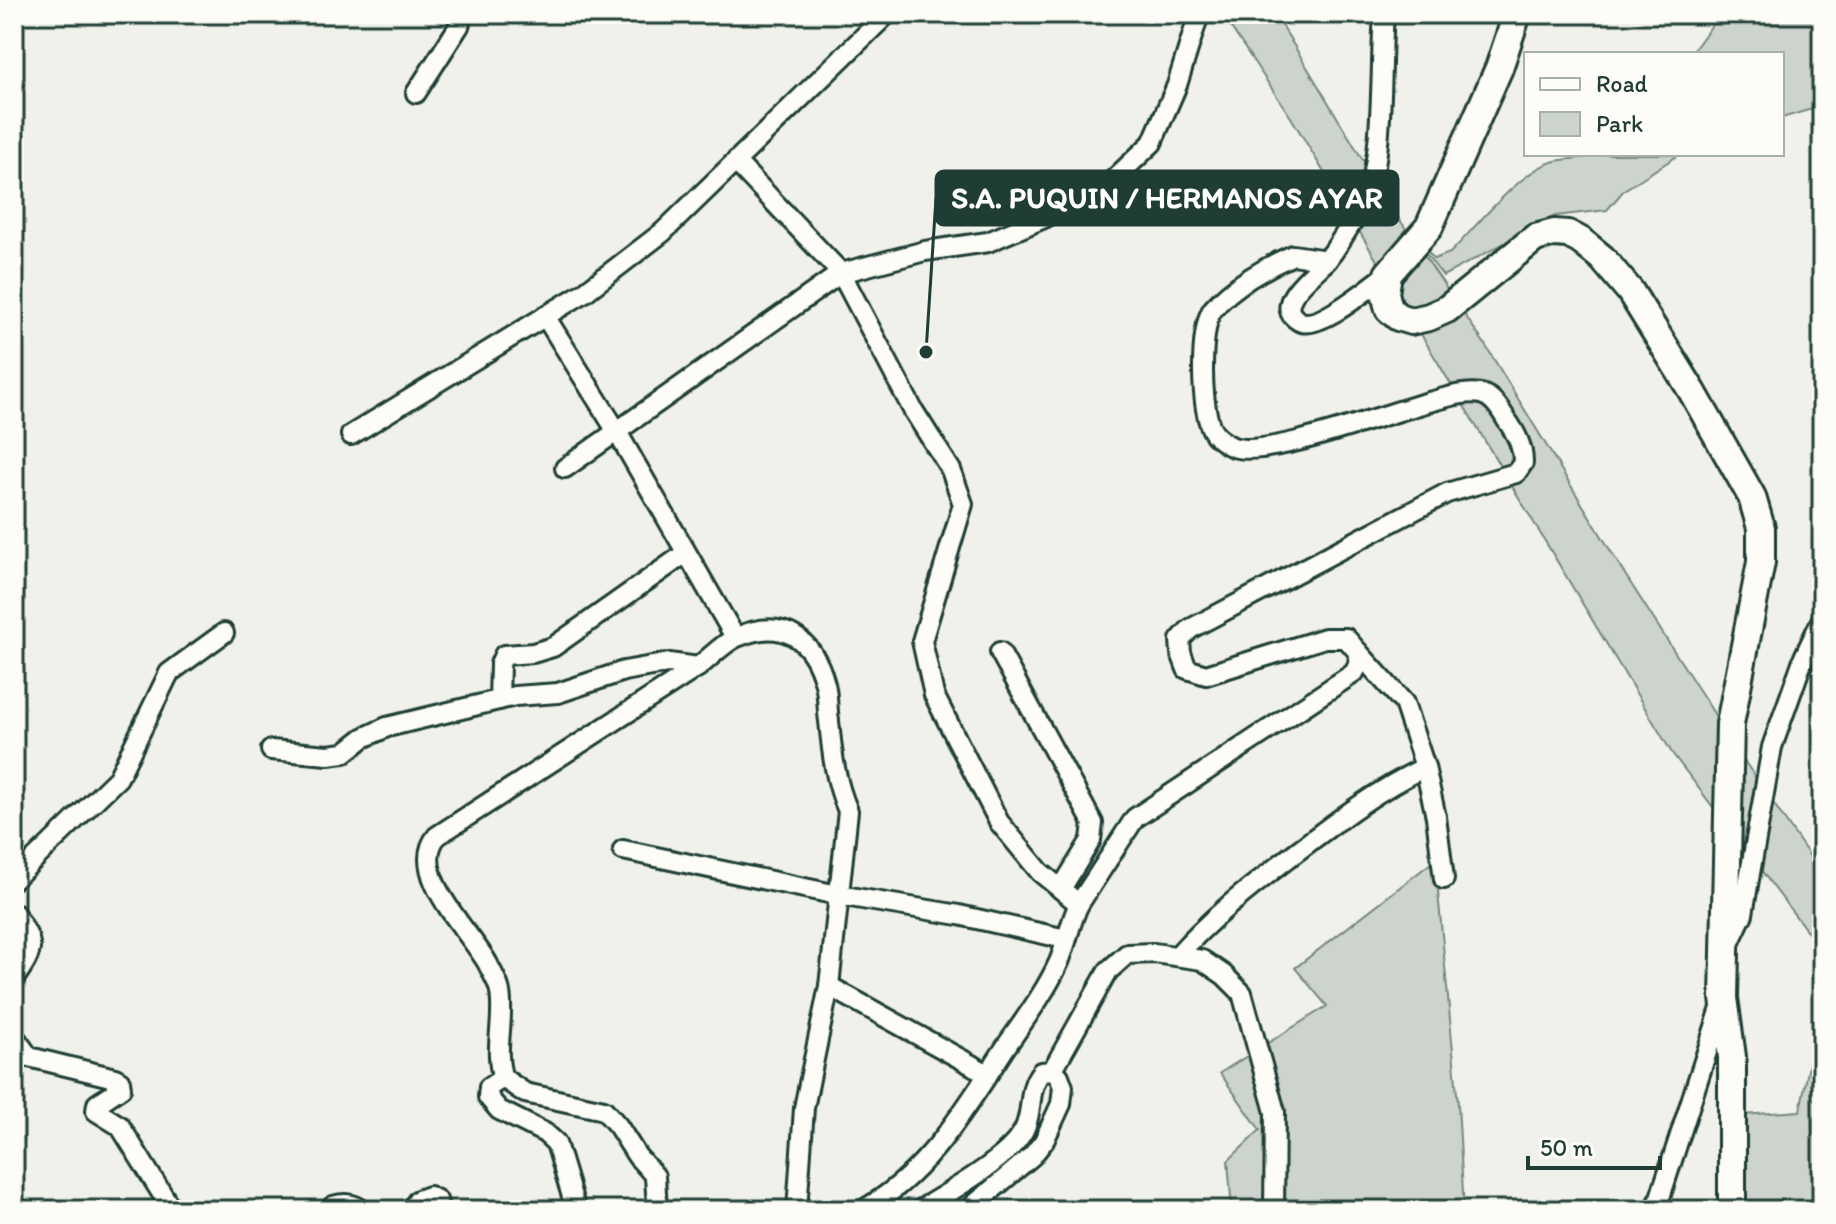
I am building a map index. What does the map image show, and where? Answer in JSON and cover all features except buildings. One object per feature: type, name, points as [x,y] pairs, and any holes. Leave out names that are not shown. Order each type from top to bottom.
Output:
[{"type":"street","points":[[416,93],[459,26],[462,14]]},
{"type":"street","points":[[351,435],[585,292],[663,232],[887,14]]},
{"type":"street","points":[[565,468],[841,273],[925,251],[988,242],[1058,212],[1110,183],[1152,143],[1177,85],[1199,14]]},
{"type":"street","points":[[1384,14],[1377,152],[1366,198],[1327,260],[1298,286],[1293,295],[1293,315],[1300,322],[1312,324],[1331,314],[1388,274],[1429,227],[1499,68],[1517,14]]},
{"type":"street","points":[[736,162],[841,273],[913,410],[951,470],[963,504],[922,641],[934,695],[999,822],[1040,872],[1079,904]]},
{"type":"street","points":[[1388,274],[1385,293],[1389,309],[1398,317],[1411,321],[1447,309],[1535,238],[1554,233],[1568,234],[1581,241],[1602,258],[1630,291],[1752,497],[1761,528],[1761,562],[1730,724],[1724,998],[1732,1057],[1732,1210]]},
{"type":"street","points":[[1327,260],[1293,255],[1234,291],[1213,310],[1205,323],[1204,357],[1205,414],[1213,432],[1233,447],[1274,448],[1396,410],[1469,393],[1484,395],[1496,404],[1519,439],[1523,463],[1516,473],[1447,493],[1190,629],[1180,640],[1181,653],[1187,669],[1206,675],[1325,638],[1346,638],[1404,703],[1425,767],[1436,817],[1444,879]]},
{"type":"street","points":[[545,316],[616,430],[735,637]]},
{"type":"street","points":[[499,700],[500,664],[504,655],[533,653],[553,647],[686,553]]},
{"type":"street","points":[[1726,952],[1743,914],[1772,747],[1804,657],[1822,619]]},
{"type":"street","points":[[657,1210],[655,1176],[604,1110],[525,1093],[503,1078],[499,1065],[500,989],[486,961],[449,908],[430,873],[427,854],[437,836],[698,667],[735,637],[776,629],[790,631],[803,641],[825,684],[832,759],[838,787],[848,811],[829,986],[804,1108],[797,1210]]},
{"type":"street","points":[[14,879],[118,778],[169,673],[224,633]]},
{"type":"street","points":[[1000,652],[1093,823],[1091,840],[1061,889]]},
{"type":"street","points":[[863,1210],[884,1198],[913,1174],[949,1133],[1060,961],[1079,904],[1135,818],[1354,673],[1359,653]]},
{"type":"street","points":[[271,750],[328,755],[344,753],[363,738],[387,727],[499,700],[558,693],[624,671],[669,663],[698,667]]},
{"type":"street","points":[[1178,955],[1198,932],[1248,889],[1346,812],[1389,784],[1425,767]]},
{"type":"street","points":[[623,850],[838,895],[959,915],[1066,939]]},
{"type":"street","points":[[14,913],[30,938],[30,956],[14,979]]},
{"type":"street","points":[[1052,1071],[1108,971],[1127,954],[1178,955],[1202,960],[1214,967],[1242,993],[1275,1112],[1274,1210]]},
{"type":"street","points":[[829,986],[988,1074]]},
{"type":"street","points":[[1656,1210],[1724,998]]},
{"type":"street","points":[[14,1036],[29,1057],[120,1081],[121,1088],[97,1104],[96,1111],[120,1126],[172,1210]]},
{"type":"street","points":[[920,1210],[999,1158],[1026,1127],[1033,1082],[1041,1072],[1052,1071],[1059,1076],[1063,1087],[1061,1104],[1044,1141],[1032,1156],[968,1210]]},
{"type":"street","points":[[503,1078],[489,1087],[488,1097],[499,1110],[545,1133],[556,1143],[576,1210]]},
{"type":"street","points":[[411,1210],[418,1200],[429,1196],[437,1200],[439,1210]]},
{"type":"street","points":[[330,1210],[343,1204],[362,1210]]},
{"type":"green space","points":[[1222,14],[1275,14],[1393,210],[1484,343],[1626,576],[1747,765],[1811,858],[1816,943],[1672,753],[1292,119]]},
{"type":"green space","points":[[1720,14],[1822,14],[1822,106],[1784,117],[1784,52],[1692,52]]},
{"type":"green space","points":[[1677,156],[1624,190],[1607,210],[1555,216],[1443,276],[1416,241],[1418,239],[1434,259],[1450,253],[1526,177],[1552,162],[1584,158]]},
{"type":"green space","points":[[1822,797],[1822,972],[1812,819]]},
{"type":"green space","points":[[1435,860],[1458,1104],[1464,1210],[1232,1210],[1228,1161],[1260,1130],[1220,1073],[1327,1006],[1295,968]]},
{"type":"green space","points":[[1822,998],[1822,1210],[1724,1210],[1742,1115],[1800,1111]]},
{"type":"place","name":"S.A. PUQUIN / HERMANOS AYAR","points":[[926,352]]}]
